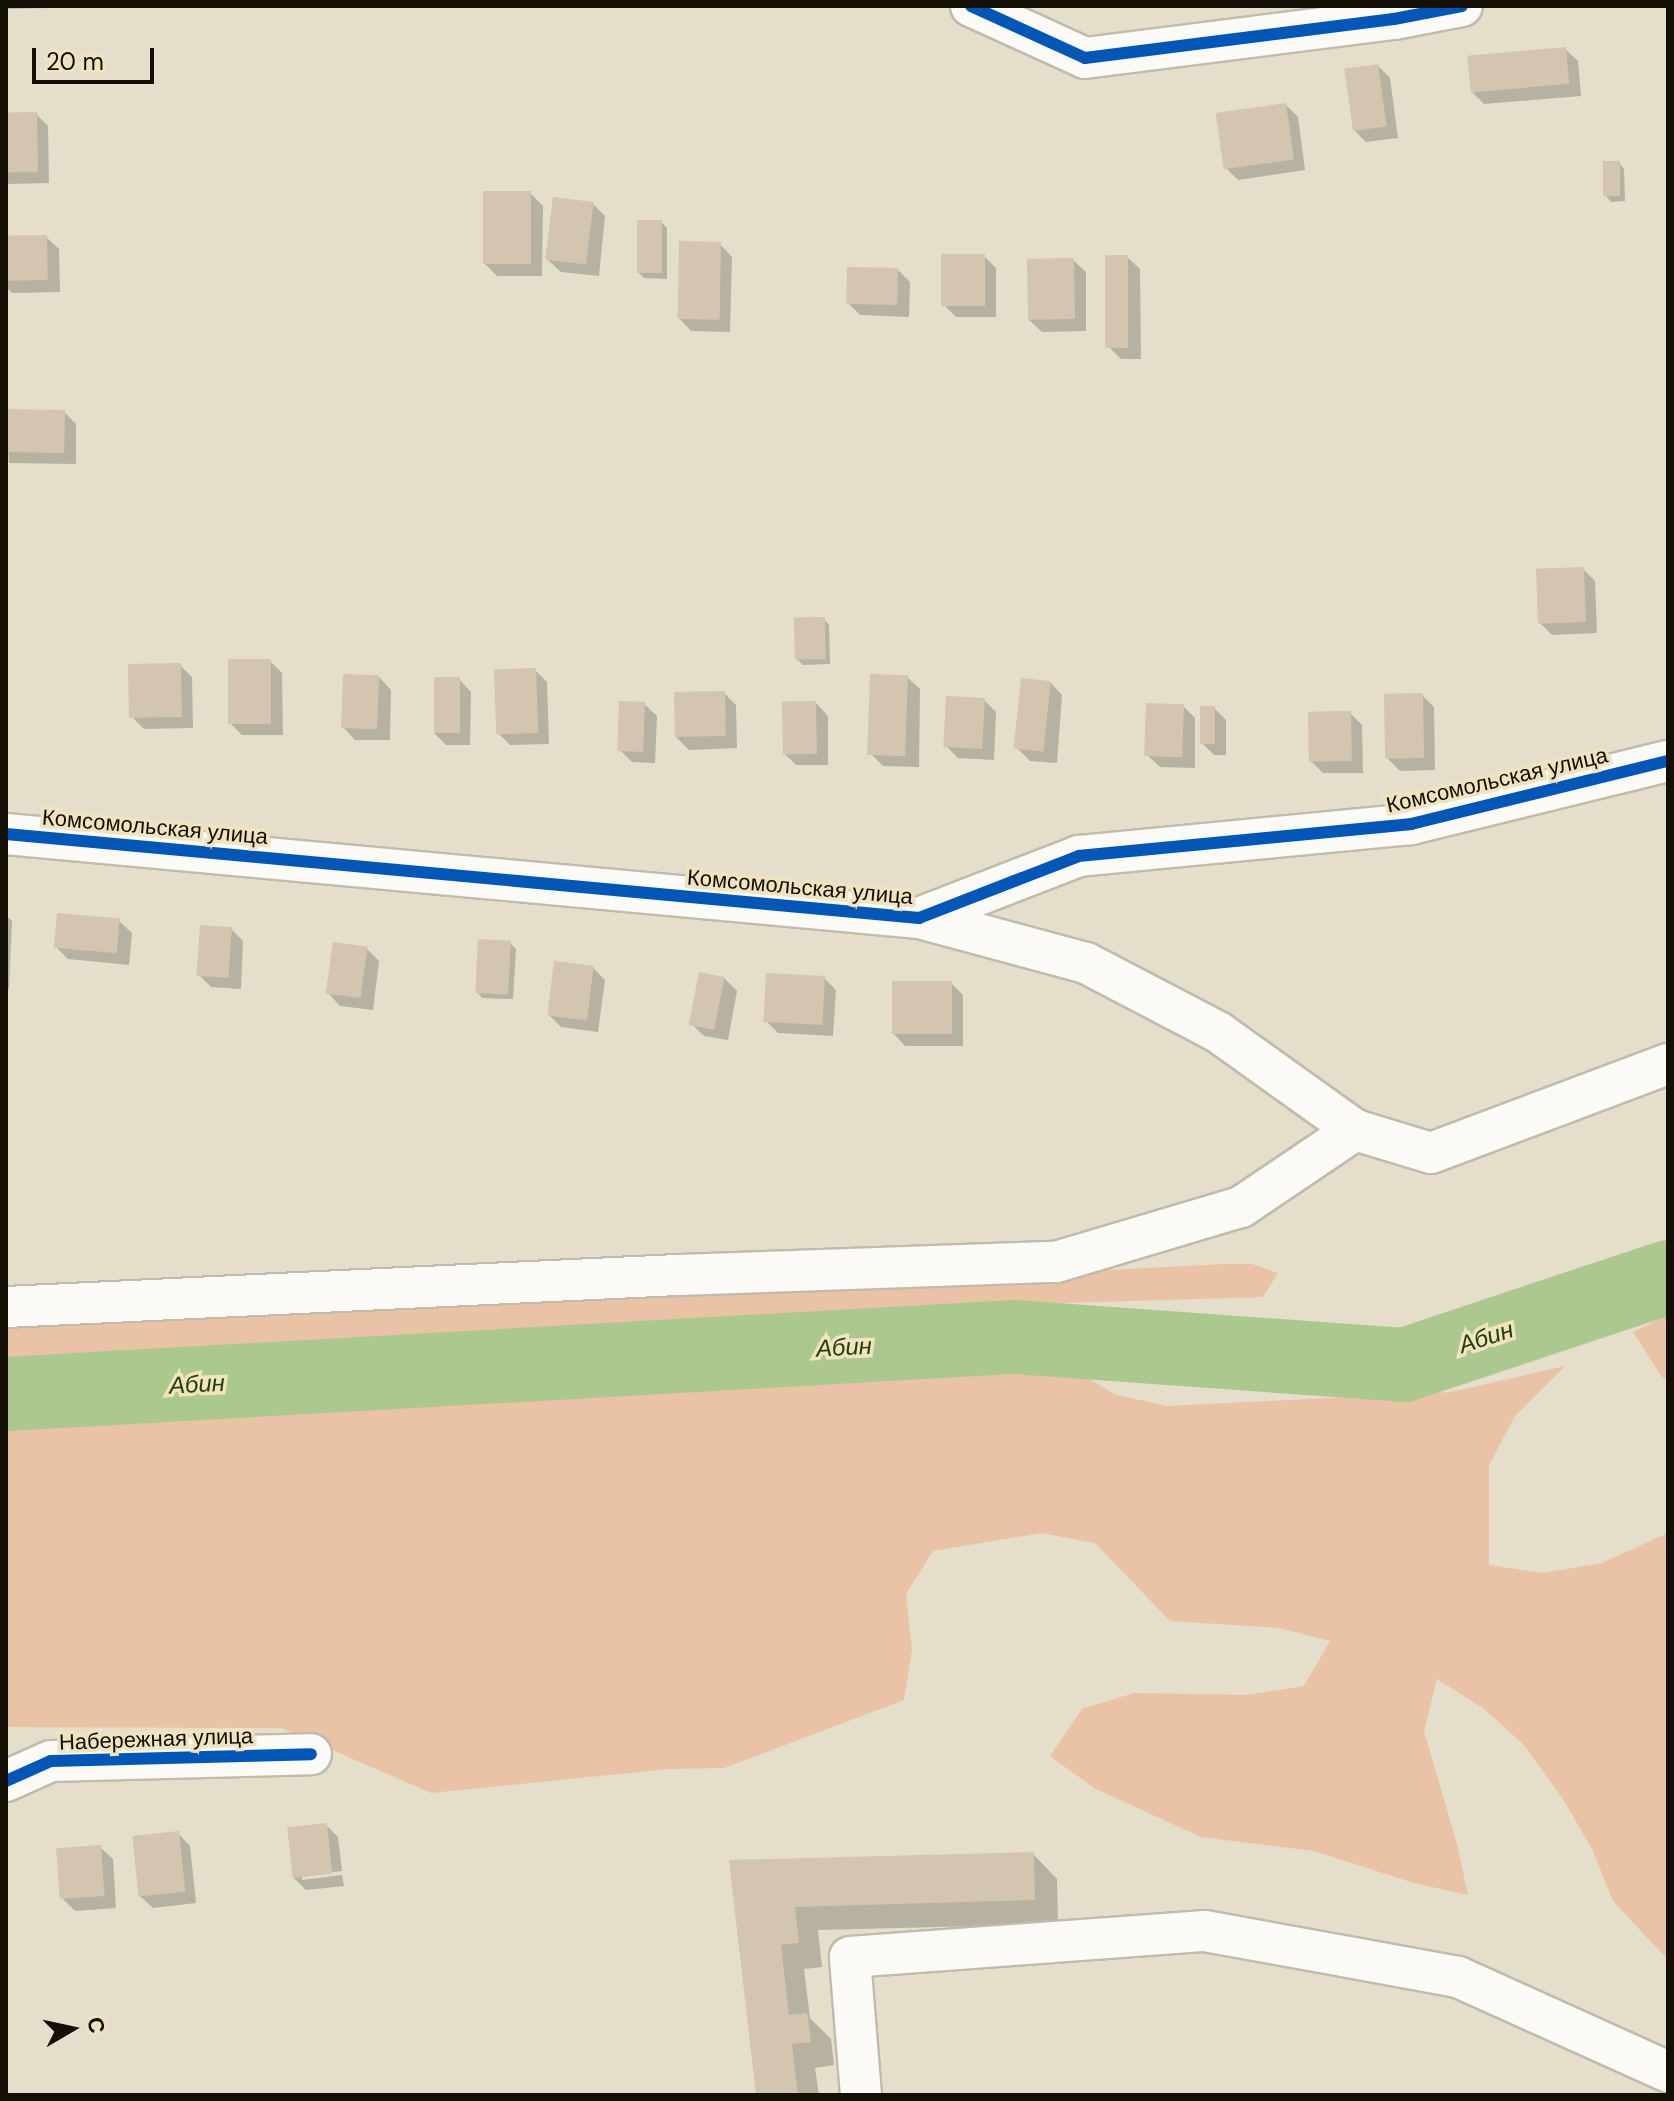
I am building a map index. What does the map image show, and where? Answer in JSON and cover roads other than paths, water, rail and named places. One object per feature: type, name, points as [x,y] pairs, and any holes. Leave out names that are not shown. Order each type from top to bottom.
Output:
[{"type":"street","points":[[971,6],[1085,58],[1394,19],[1462,6]]},
{"type":"street","name":"Комсомольская улица","points":[[6,834],[919,918],[1079,856],[1411,824],[1668,761]]},
{"type":"street","points":[[919,918],[1086,963],[1218,1032],[1355,1130],[1431,1153],[1668,1064]]},
{"type":"street","points":[[6,1307],[678,1275],[1056,1262],[1241,1207],[1355,1130]]},
{"type":"street","name":"Набережная улица","points":[[6,1781],[51,1761],[311,1754]]},
{"type":"street","points":[[6,1759],[51,1761]]},
{"type":"street","points":[[861,2095],[850,1957],[1205,1931],[1458,1977],[1668,2072]]},
{"type":"waterway","name":"Абин","points":[[6,1394],[1014,1337],[1404,1365],[1668,1277]]}]
